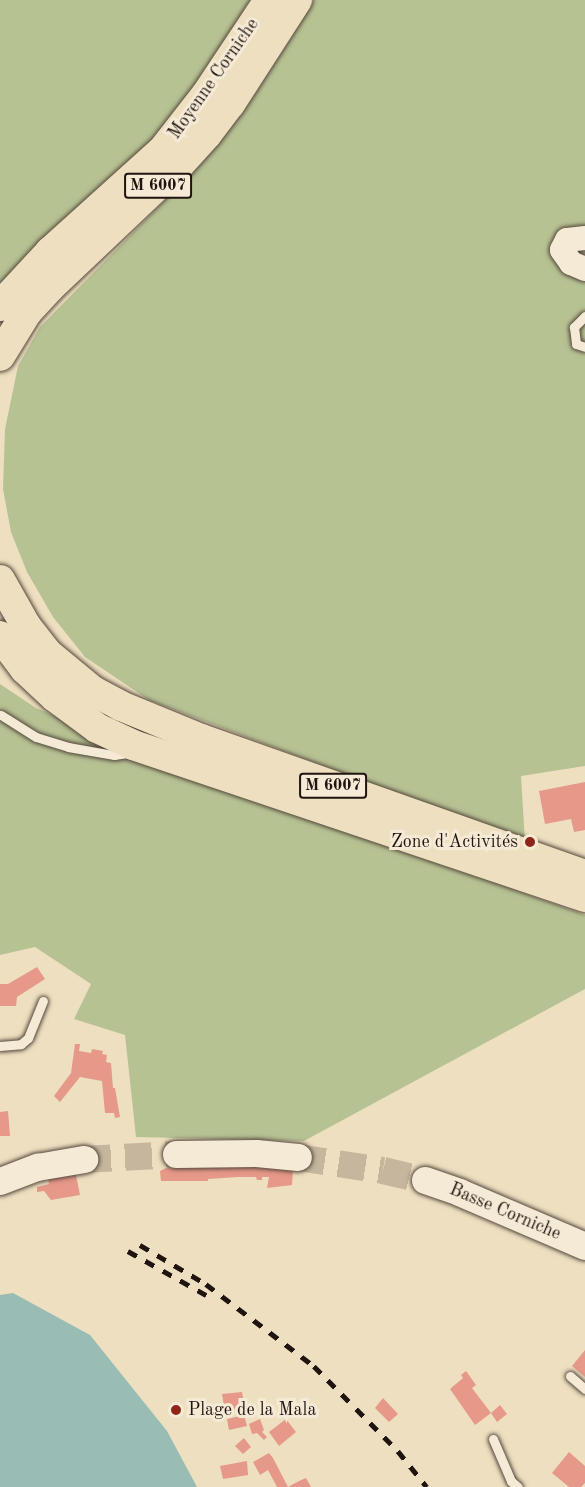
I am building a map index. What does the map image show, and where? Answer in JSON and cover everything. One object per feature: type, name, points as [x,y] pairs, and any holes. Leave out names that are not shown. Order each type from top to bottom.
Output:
[{"type":"main road","name":"Moyenne Corniche","points":[[1,302],[50,252],[163,150],[206,95],[269,0]]},
{"type":"main road","name":"Moyenne Corniche","points":[[0,356],[27,312],[179,165],[207,134],[230,104],[297,0]]},
{"type":"main road","name":"M 6007","points":[[0,580],[26,626],[47,653],[93,691],[151,720],[579,879]]},
{"type":"main road","name":"M 6007","points":[[0,636],[25,669],[55,697],[98,728],[143,748],[579,879]]},
{"type":"main road","points":[[176,1154],[256,1153],[298,1157]]},
{"type":"main road","points":[[0,1181],[37,1167],[84,1159]]},
{"type":"main road","name":"Basse Corniche","points":[[425,1180],[459,1192],[585,1246]]},
{"type":"street","points":[[585,238],[567,240],[562,250],[571,263],[585,269]]},
{"type":"lane","points":[[585,316],[574,327],[576,344],[585,347]]},
{"type":"lane","points":[[1,715],[36,737],[68,747],[114,755],[143,748]]},
{"type":"lane","points":[[0,1047],[21,1044],[28,1038],[43,1001]]},
{"type":"lane","points":[[570,1376],[585,1389]]},
{"type":"lane","points":[[493,1439],[511,1481],[518,1487]]},
{"type":"green space","points":[[0,0],[257,0],[172,119],[147,147],[0,290]]},
{"type":"green space","points":[[314,0],[585,0],[585,766],[521,776],[525,842],[149,700],[85,657],[53,617],[27,572],[11,532],[3,489],[5,429],[18,366],[40,327],[178,187],[237,118]]},
{"type":"green space","points":[[0,684],[36,708],[164,763],[585,915],[585,989],[304,1141],[136,1137],[125,1035],[74,1019],[91,984],[35,947],[0,955]]},
{"type":"water","points":[[13,1293],[90,1335],[167,1431],[197,1487],[0,1487],[0,1295]]},
{"type":"building","points":[[585,782],[585,830],[574,832],[571,819],[545,824],[539,791]]},
{"type":"building","points":[[37,967],[45,979],[17,997],[16,1006],[0,1006],[0,984],[8,984]]},
{"type":"building","points":[[75,1044],[80,1044],[79,1051],[91,1053],[92,1049],[103,1051],[102,1054],[107,1055],[106,1062],[111,1063],[113,1088],[115,1088],[120,1117],[115,1118],[114,1113],[105,1113],[102,1081],[80,1077],[60,1102],[54,1096],[71,1073]]},
{"type":"building","points":[[8,1111],[10,1136],[0,1136],[0,1112]]},
{"type":"building","points":[[284,1165],[284,1169],[293,1170],[292,1185],[267,1188],[269,1177],[262,1177],[262,1180],[257,1180],[256,1177],[238,1177],[208,1179],[208,1181],[161,1181],[160,1171],[166,1168]]},
{"type":"building","points":[[75,1170],[80,1195],[51,1200],[44,1191],[37,1192],[37,1187],[49,1184],[47,1175]]},
{"type":"building","points":[[585,1350],[585,1377],[572,1366]]},
{"type":"building","points":[[466,1371],[476,1385],[472,1388],[491,1413],[475,1425],[450,1389],[463,1378],[461,1375]]},
{"type":"building","points":[[242,1392],[245,1409],[225,1412],[222,1394]]},
{"type":"building","points":[[383,1398],[398,1414],[389,1422],[375,1408]]},
{"type":"building","points":[[500,1405],[507,1414],[497,1422],[491,1413]]},
{"type":"building","points":[[244,1415],[247,1426],[229,1430],[227,1419]]},
{"type":"building","points":[[260,1419],[264,1430],[262,1432],[267,1437],[264,1440],[257,1433],[252,1434],[249,1424]]},
{"type":"building","points":[[286,1419],[296,1432],[279,1446],[269,1432]]},
{"type":"building","points":[[244,1438],[251,1447],[243,1454],[235,1446]]},
{"type":"building","points":[[569,1452],[585,1466],[585,1483],[581,1487],[569,1487],[552,1473]]},
{"type":"building","points":[[269,1453],[288,1487],[277,1487],[268,1470],[260,1475],[253,1462]]},
{"type":"building","points":[[247,1461],[248,1475],[223,1479],[220,1466]]},
{"type":"building","points":[[306,1478],[311,1487],[288,1487],[299,1481]]},
{"type":"tunnel","points":[[84,1159],[176,1154]]},
{"type":"tunnel","points":[[298,1157],[383,1170],[425,1180]]},
{"type":"railway","points":[[140,1245],[206,1284],[314,1366],[398,1451],[427,1487]]},
{"type":"railway","points":[[128,1251],[206,1295]]},
{"type":"place","name":"Zone d'Activités","points":[[530,842]]},
{"type":"place","name":"Plage de la Mala","points":[[176,1410]]}]
